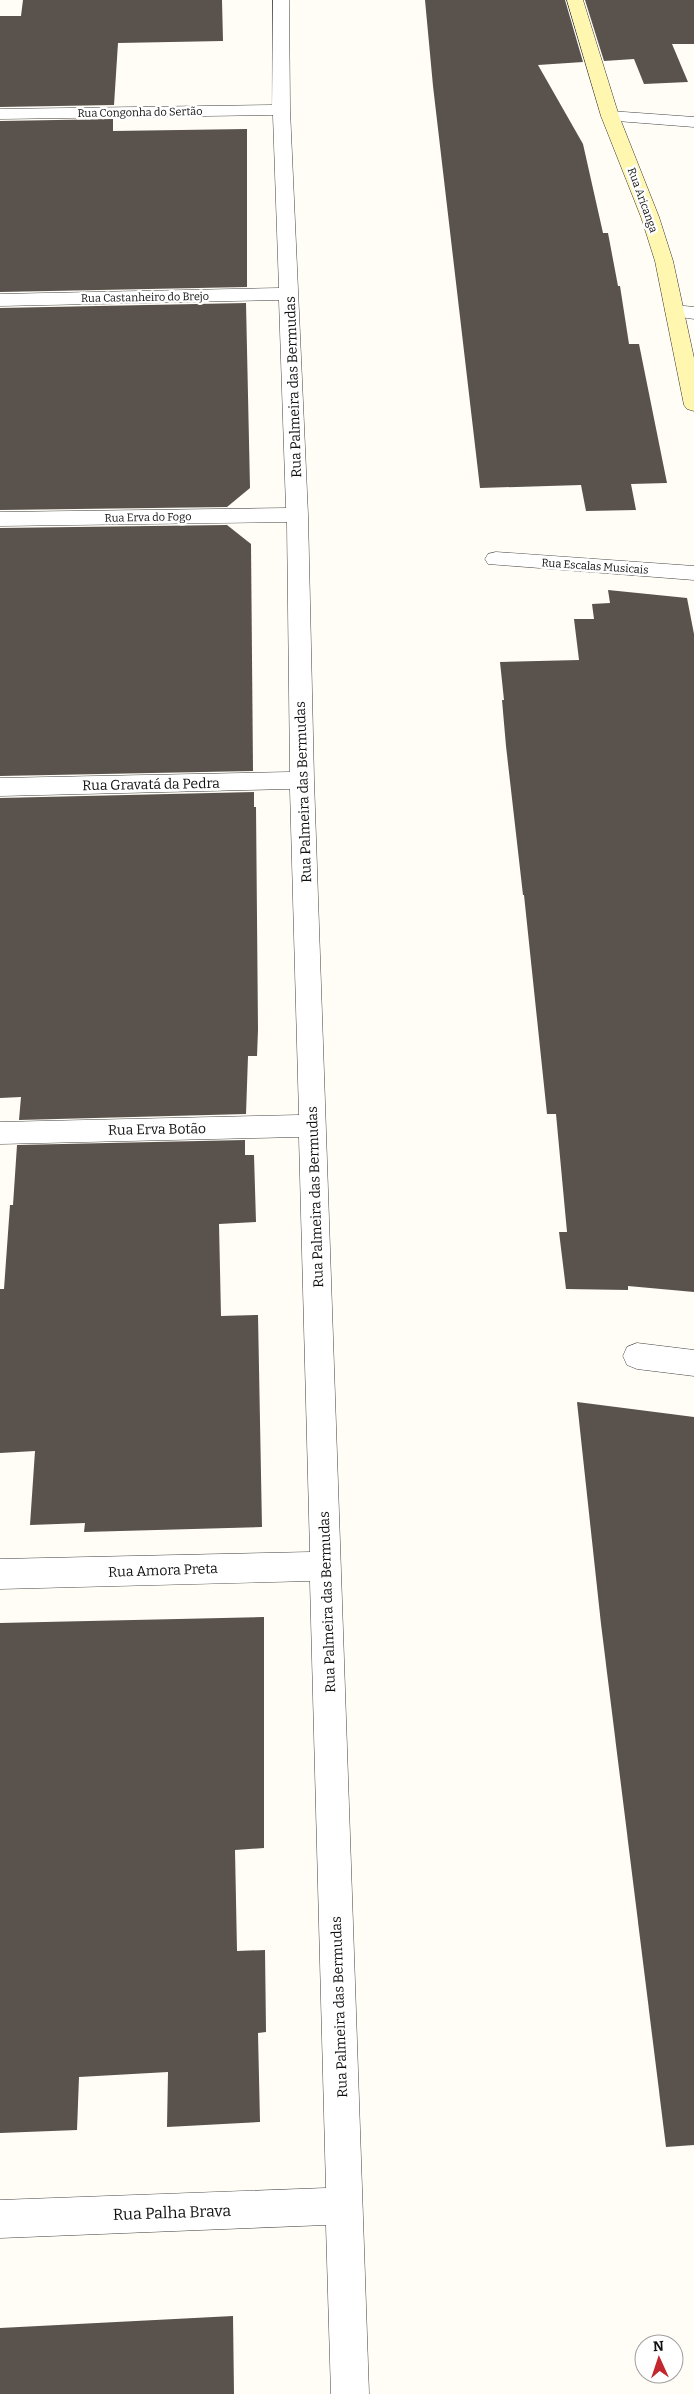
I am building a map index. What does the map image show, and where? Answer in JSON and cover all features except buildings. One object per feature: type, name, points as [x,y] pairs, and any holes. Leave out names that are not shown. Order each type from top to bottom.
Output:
[{"type":"street","name":"Rua Palmeira das Bermudas","points":[[280,0],[281,110],[290,294],[297,515],[302,780],[314,1126],[350,2394]]},
{"type":"street","name":"Rua Aricanga","points":[[575,0],[610,116],[685,312],[694,405]]},
{"type":"street","name":"Rua Congonha do Sertão","points":[[0,114],[281,110]]},
{"type":"street","points":[[610,116],[694,122]]},
{"type":"street","name":"Rua Castanheiro do Brejo","points":[[0,300],[290,294]]},
{"type":"street","name":"Rua Erva do Fogo","points":[[0,520],[297,515]]},
{"type":"street","name":"Rua Escalas Musicais","points":[[496,559],[694,573]]},
{"type":"street","name":"Rua Gravatá da Pedra","points":[[0,787],[302,780]]},
{"type":"street","name":"Rua Erva Botão","points":[[0,1133],[314,1126]]},
{"type":"street","points":[[637,1356],[694,1363]]},
{"type":"street","name":"Rua Amora Preta","points":[[0,1574],[326,1566]]},
{"type":"street","name":"Rua Palha Brava","points":[[0,2219],[344,2206]]}]
